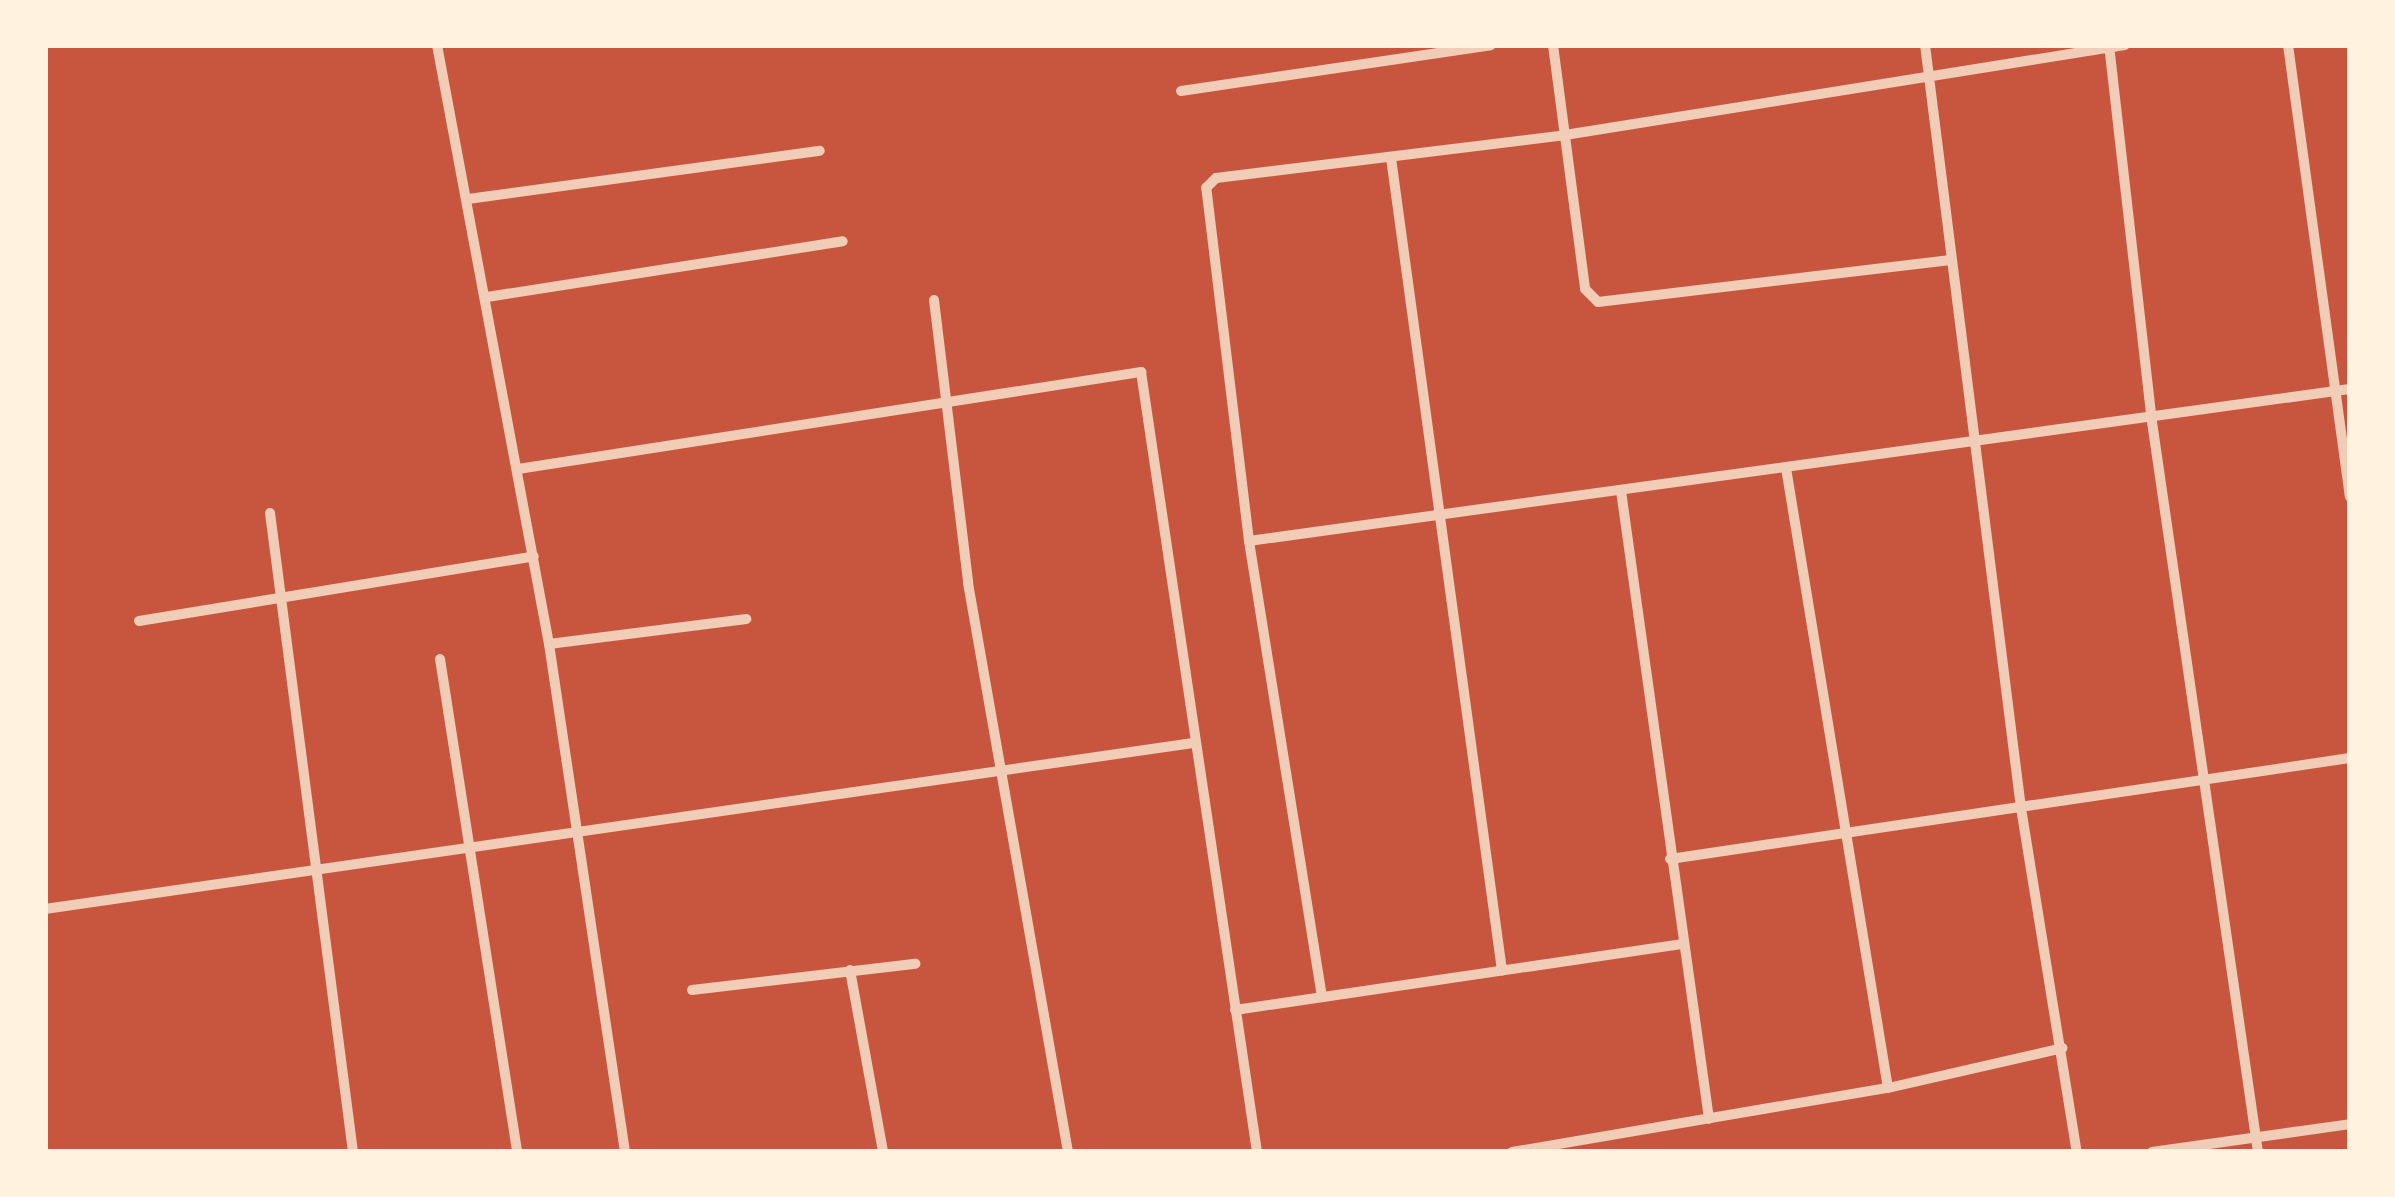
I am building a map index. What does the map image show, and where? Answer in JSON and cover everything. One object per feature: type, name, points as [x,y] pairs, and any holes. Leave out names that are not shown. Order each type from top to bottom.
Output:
[{"type":"street","points":[[437,45],[534,556],[625,1152]]},
{"type":"street","points":[[1181,92],[1491,45]]},
{"type":"street","points":[[1554,45],[1585,289],[1598,302],[1948,260]]},
{"type":"street","points":[[1925,45],[1948,260],[2021,808],[2078,1152]]},
{"type":"street","points":[[1322,997],[1249,541],[1206,188],[1216,178],[1565,135],[2125,45]]},
{"type":"street","points":[[2288,45],[2350,497]]},
{"type":"street","points":[[2109,46],[2151,416],[2258,1152]]},
{"type":"street","points":[[468,199],[820,150]]},
{"type":"street","points":[[1390,158],[1502,970]]},
{"type":"street","points":[[487,297],[843,241]]},
{"type":"street","points":[[934,300],[999,773],[1068,1152]]},
{"type":"street","points":[[518,468],[1141,372],[1257,1152]]},
{"type":"street","points":[[1249,541],[2350,389]]},
{"type":"street","points":[[1786,468],[1888,1088]]},
{"type":"street","points":[[1620,491],[1709,1119]]},
{"type":"street","points":[[270,513],[313,868],[353,1152]]},
{"type":"street","points":[[139,621],[280,601],[534,556]]},
{"type":"street","points":[[548,644],[746,619]]},
{"type":"street","points":[[440,659],[474,844],[517,1152]]},
{"type":"street","points":[[45,909],[576,828],[999,773],[1194,743]]},
{"type":"street","points":[[1670,859],[2021,808],[2206,776],[2350,758]]},
{"type":"street","points":[[1235,1010],[1683,944]]},
{"type":"street","points":[[692,990],[915,964]]},
{"type":"street","points":[[850,970],[883,1152]]},
{"type":"street","points":[[1512,1152],[1888,1088],[2062,1048]]},
{"type":"street","points":[[2152,1152],[2350,1124]]}]
